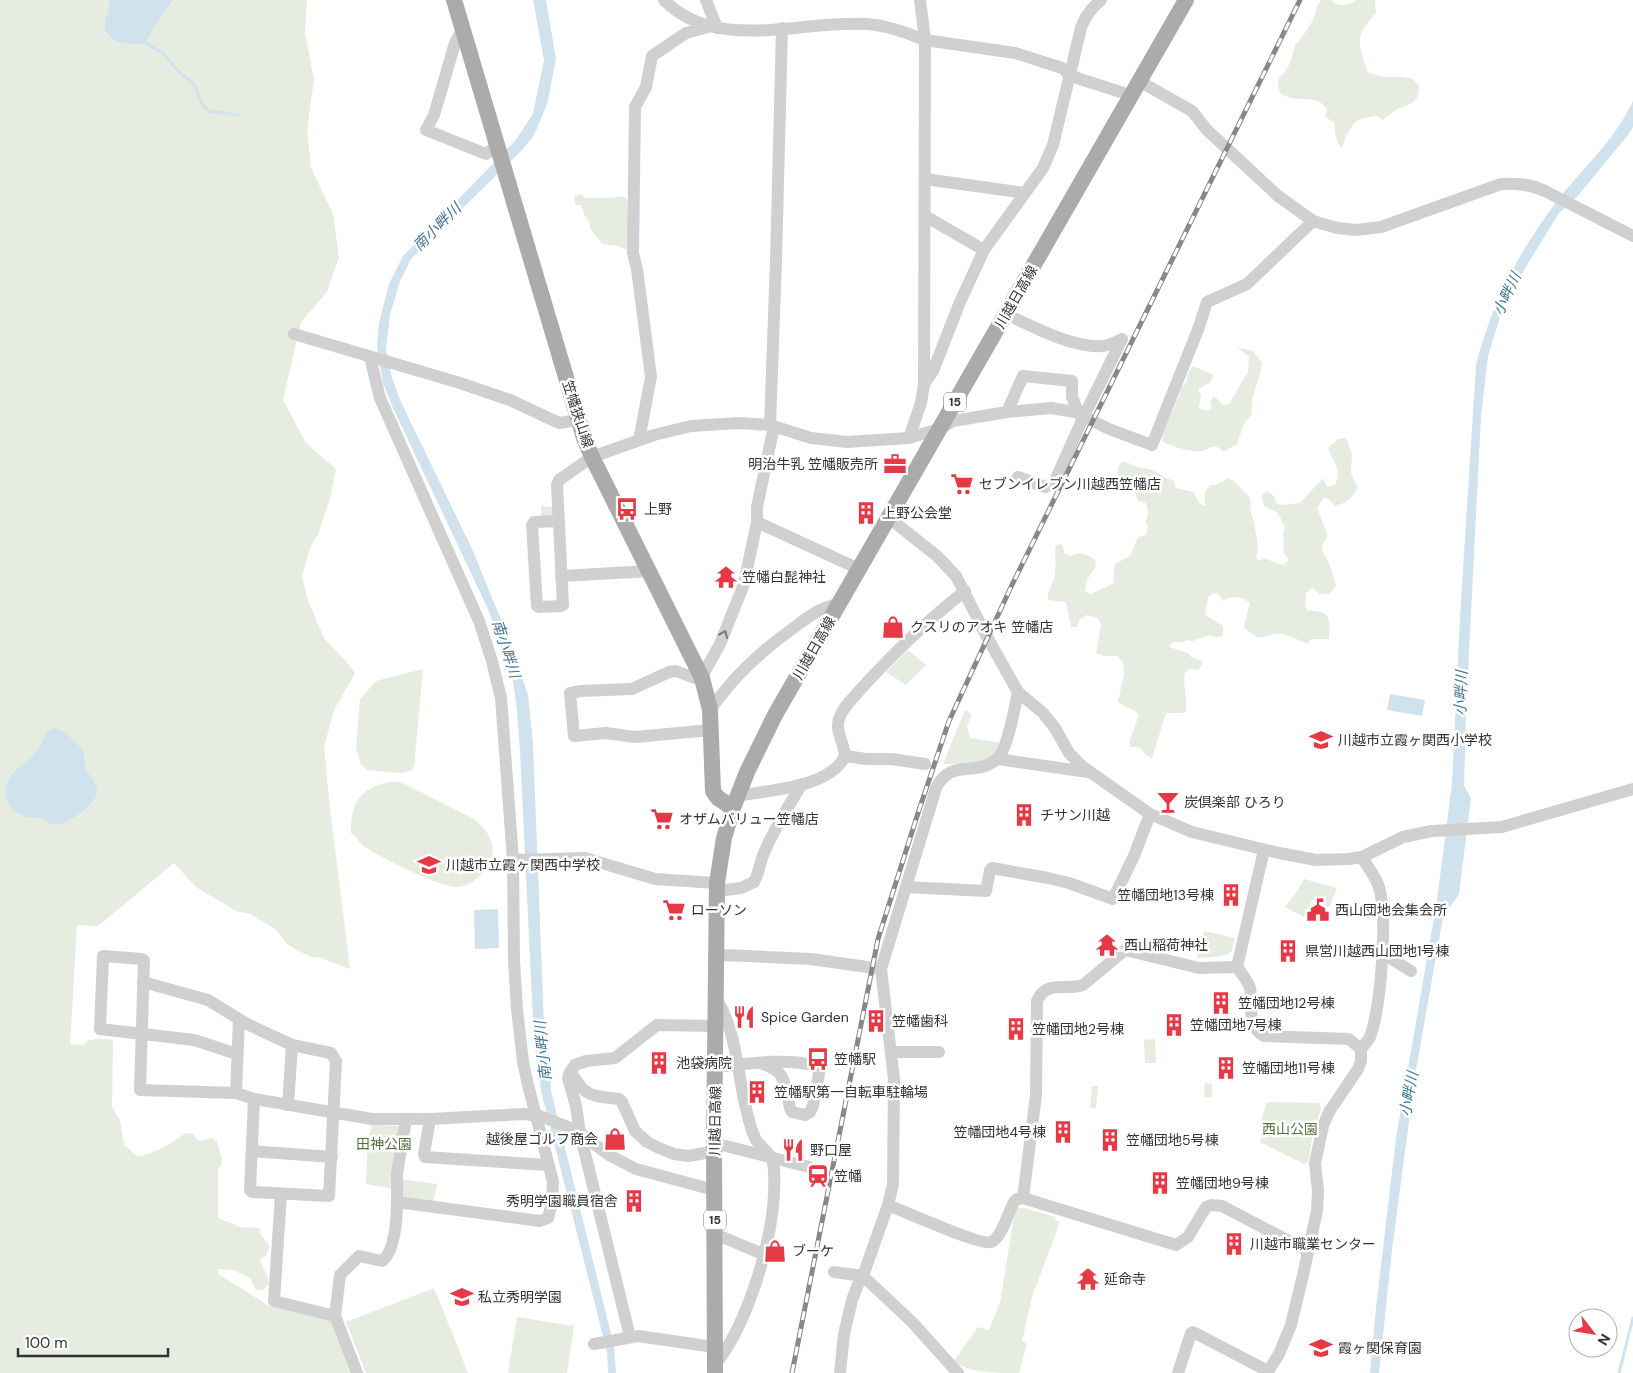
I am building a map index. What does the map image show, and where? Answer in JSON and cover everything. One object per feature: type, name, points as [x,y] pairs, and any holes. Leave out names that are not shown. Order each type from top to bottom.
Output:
[{"type":"main road","name":"笠幡狭山線","points":[[454,0],[578,420],[592,457],[702,678],[710,710],[713,791],[718,798],[735,802]]},
{"type":"main road","name":"川越日高線","points":[[715,1369],[714,1147],[718,956],[717,887],[724,838],[735,802],[747,772],[775,715],[1186,0]]},
{"type":"street","points":[[664,0],[690,19],[713,27],[747,31],[869,24],[925,40],[1015,53],[1062,68],[1069,74],[1135,88],[1192,111],[1207,130],[1266,186],[1313,221],[1337,228],[1356,230],[1381,227],[1501,184],[1521,184],[1532,185],[1545,191],[1633,236]]},
{"type":"street","points":[[706,0],[713,27]]},
{"type":"street","points":[[909,438],[921,403],[924,384],[925,40],[920,0]]},
{"type":"street","points":[[924,384],[933,371],[960,302],[984,250],[1043,168],[1053,145],[1076,44],[1084,19],[1101,0]]},
{"type":"street","points":[[639,440],[651,377],[633,253],[635,107],[646,87],[652,56],[686,33],[713,27]]},
{"type":"street","points":[[463,28],[450,60],[434,115],[426,130],[486,154],[498,147]]},
{"type":"street","points":[[711,730],[635,737],[606,733],[574,736],[570,699],[571,692],[632,689],[669,672],[676,671],[700,680],[720,644],[744,584],[757,522],[757,507],[772,426],[782,28]]},
{"type":"street","points":[[925,179],[1025,193]]},
{"type":"street","points":[[924,216],[984,250]]},
{"type":"street","points":[[559,521],[534,522],[532,525],[536,606],[539,608],[563,605],[561,576],[559,521],[557,485],[559,480],[592,457],[665,432],[691,426],[738,423],[772,426],[812,438],[847,442],[909,438],[938,429],[953,421],[1007,412],[1051,408],[1081,415],[1109,429],[1152,445],[1200,328],[1207,302],[1247,284],[1313,221]]},
{"type":"street","points":[[1006,314],[1049,334],[1081,344],[1104,346],[1122,340],[1081,415],[1054,483],[1045,487],[1018,477]]},
{"type":"street","points":[[294,334],[460,383],[510,400],[559,423],[578,420]]},
{"type":"street","points":[[373,357],[380,398],[479,621],[492,661],[501,698],[514,860],[514,960],[517,1009],[523,1062],[553,1182],[552,1203],[548,1218],[540,1221],[397,1202]]},
{"type":"street","points":[[1007,412],[1023,376],[1072,381],[1072,397],[1081,415]]},
{"type":"street","points":[[889,518],[937,556],[956,576],[1018,692],[1042,713],[1055,728],[1069,753],[1088,772],[1138,804],[1150,814],[1192,832],[1264,850],[1316,860],[1336,860],[1362,857],[1403,837],[1435,831],[1477,829],[1515,824],[1633,789]]},
{"type":"street","points":[[757,522],[859,569]]},
{"type":"street","points":[[561,576],[650,571]]},
{"type":"street","points":[[845,756],[838,730],[842,710],[945,607],[965,591]]},
{"type":"street","points":[[710,710],[728,685],[763,650],[814,613],[826,606],[839,604]]},
{"type":"street","points":[[997,759],[1006,744],[1018,692]]},
{"type":"street","points":[[845,756],[866,759],[892,759],[925,764]]},
{"type":"street","points":[[735,802],[822,778],[835,770],[845,756]]},
{"type":"street","points":[[840,1373],[844,1334],[852,1300],[863,1276],[893,1184],[894,1079],[882,969],[936,788],[940,780],[953,770],[975,768],[997,759],[1088,772]]},
{"type":"street","points":[[514,860],[585,858],[655,879],[717,887],[741,888],[754,882],[763,854],[782,816],[802,784]]},
{"type":"street","points":[[906,887],[991,892],[990,870],[992,868],[1055,879],[1113,899],[1134,856],[1150,814]]},
{"type":"street","points":[[1264,850],[1237,967],[1250,987],[1252,1023],[1257,1032],[1264,1036],[1349,1039],[1361,1049]]},
{"type":"street","points":[[1178,1373],[1191,1332],[1268,1372],[1291,1326],[1317,1212],[1318,1191],[1315,1163],[1323,1126],[1333,1105],[1362,1061],[1361,1049],[1370,1036],[1376,1010],[1382,966],[1382,901],[1378,885],[1362,857]]},
{"type":"street","points":[[1024,1198],[1036,1095],[1038,1001],[1040,994],[1049,988],[1058,986],[1075,988],[1083,985],[1126,950],[1199,968],[1237,967]]},
{"type":"street","points":[[718,956],[723,954],[805,958],[882,969]]},
{"type":"street","points":[[1382,954],[1411,971]]},
{"type":"street","points":[[237,1054],[194,1040],[141,1033],[100,1029],[102,956],[142,958],[144,960],[141,1033],[140,1090],[236,1093],[254,1099],[362,1119],[537,1116],[578,1131],[609,1155],[636,1169],[714,1190]]},
{"type":"street","points":[[143,982],[208,1000],[239,1019],[292,1045],[331,1053],[336,1060],[329,1196],[252,1192],[250,1190],[254,1099]]},
{"type":"street","points":[[715,1369],[734,1335],[764,1255],[772,1221],[775,1181],[771,1157],[755,1139],[744,1100],[738,1065],[725,1014],[716,998]]},
{"type":"street","points":[[236,1093],[239,1019]]},
{"type":"street","points":[[630,1337],[578,1131],[576,1106],[568,1078],[575,1064],[615,1058],[657,1025],[716,1026]]},
{"type":"street","points":[[288,1105],[292,1045]]},
{"type":"street","points":[[891,1052],[938,1052]]},
{"type":"street","points":[[715,1067],[760,1063],[813,1066],[818,1069],[819,1074],[813,1106],[810,1112],[804,1114],[792,1112],[782,1075],[773,1068],[760,1063]]},
{"type":"street","points":[[570,1072],[581,1087],[590,1094],[622,1102],[635,1131],[647,1142],[674,1154],[689,1156],[714,1147],[809,1166]]},
{"type":"street","points":[[357,1373],[335,1316],[340,1275],[358,1256],[382,1262],[388,1255],[396,1222],[397,1174],[406,1119]]},
{"type":"street","points":[[430,1119],[425,1157],[548,1165]]},
{"type":"street","points":[[252,1151],[332,1157]]},
{"type":"street","points":[[281,1194],[274,1301],[335,1316]]},
{"type":"street","points":[[888,1204],[952,1231],[987,1243],[1000,1236],[1014,1202],[1017,1199],[1024,1198],[1176,1245],[1188,1237],[1206,1207],[1211,1205],[1222,1206],[1308,1251]]},
{"type":"street","points":[[715,1234],[764,1255]]},
{"type":"street","points":[[834,1272],[863,1276],[900,1309],[958,1373]]},
{"type":"street","points":[[594,1344],[638,1336],[714,1347]]},
{"type":"green space","points":[[0,0],[307,0],[305,33],[314,80],[307,129],[311,168],[333,214],[339,257],[327,292],[301,322],[283,400],[306,443],[336,469],[330,499],[318,534],[310,548],[302,576],[308,601],[324,638],[355,673],[334,710],[324,747],[350,969],[321,958],[311,957],[295,949],[287,944],[275,929],[250,914],[236,911],[196,887],[174,863],[98,926],[77,925],[70,1044],[83,1045],[90,1040],[97,1039],[113,1040],[112,1107],[120,1120],[124,1145],[137,1156],[142,1156],[165,1147],[186,1133],[194,1134],[196,1139],[201,1141],[212,1138],[217,1141],[222,1160],[221,1166],[218,1168],[218,1218],[240,1227],[259,1228],[262,1237],[270,1246],[266,1255],[260,1259],[269,1284],[263,1290],[256,1290],[250,1278],[233,1270],[218,1269],[218,1274],[269,1306],[330,1319],[350,1373],[0,1373]]},
{"type":"green space","points":[[1321,0],[1332,0],[1335,4],[1343,5],[1353,3],[1355,0],[1375,0],[1376,13],[1363,29],[1360,40],[1362,57],[1368,72],[1385,77],[1410,78],[1419,86],[1416,100],[1394,111],[1383,120],[1377,116],[1363,118],[1354,123],[1346,136],[1342,148],[1336,139],[1334,122],[1325,117],[1327,109],[1324,105],[1314,100],[1293,98],[1281,94],[1278,83],[1278,80],[1290,63],[1295,45],[1310,25]]},
{"type":"green space","points":[[581,194],[585,198],[622,196],[627,199],[627,212],[630,215],[629,251],[618,246],[603,244],[599,240],[590,228],[581,205],[576,205],[574,196]]},
{"type":"green space","points":[[1237,348],[1252,350],[1262,363],[1253,395],[1252,413],[1244,424],[1237,444],[1223,452],[1215,446],[1202,451],[1192,451],[1163,442],[1162,435],[1181,388],[1186,383],[1189,371],[1193,366],[1214,375],[1210,383],[1198,389],[1201,395],[1199,408],[1206,411],[1212,408],[1210,402],[1214,396],[1223,405],[1229,404],[1248,372],[1249,356]]},
{"type":"green space","points":[[1346,438],[1352,454],[1351,473],[1358,488],[1344,503],[1335,506],[1329,499],[1324,498],[1317,508],[1328,536],[1322,548],[1331,568],[1336,586],[1330,594],[1320,594],[1312,588],[1306,593],[1305,604],[1307,610],[1321,612],[1328,617],[1330,625],[1329,639],[1311,639],[1308,644],[1281,634],[1263,637],[1256,636],[1244,627],[1250,603],[1236,597],[1230,597],[1223,601],[1218,593],[1212,594],[1208,597],[1205,615],[1223,626],[1223,636],[1209,635],[1181,643],[1176,641],[1171,643],[1169,647],[1188,653],[1191,657],[1202,661],[1202,666],[1197,670],[1190,669],[1185,672],[1186,711],[1182,713],[1166,713],[1152,758],[1146,755],[1139,747],[1130,747],[1130,740],[1139,715],[1118,701],[1124,675],[1123,662],[1118,656],[1104,656],[1096,653],[1101,625],[1098,618],[1087,615],[1080,619],[1077,627],[1071,627],[1066,602],[1048,600],[1055,574],[1056,545],[1062,544],[1065,554],[1071,556],[1083,554],[1095,560],[1096,566],[1087,580],[1085,592],[1091,594],[1113,584],[1115,564],[1130,556],[1138,537],[1146,535],[1148,526],[1146,522],[1148,512],[1146,503],[1138,501],[1133,487],[1122,484],[1117,478],[1118,467],[1123,461],[1138,467],[1154,470],[1165,478],[1173,480],[1176,488],[1193,492],[1200,504],[1205,506],[1205,492],[1210,485],[1215,485],[1229,478],[1250,498],[1251,514],[1254,521],[1258,548],[1256,556],[1258,561],[1265,559],[1280,565],[1286,563],[1289,560],[1283,552],[1285,527],[1278,513],[1264,506],[1261,496],[1267,491],[1274,496],[1276,503],[1281,505],[1300,503],[1323,478],[1327,487],[1335,485],[1338,471],[1328,448],[1338,439]]},
{"type":"green space","points":[[541,506],[555,507],[553,518],[541,518]]},
{"type":"green space","points":[[908,650],[926,665],[906,685],[886,672]]},
{"type":"green space","points":[[423,669],[414,766],[411,771],[401,773],[367,770],[361,765],[356,749],[360,699],[376,681]]},
{"type":"green space","points":[[965,710],[972,714],[967,726],[970,738],[1002,743],[995,756],[973,765],[943,764]]},
{"type":"green space","points":[[388,782],[398,782],[407,785],[474,819],[487,833],[492,844],[491,859],[483,873],[464,886],[449,886],[396,864],[372,852],[363,845],[351,833],[351,822],[355,806],[364,793]]},
{"type":"green space","points":[[1304,879],[1337,888],[1329,907],[1313,899],[1304,917],[1285,907]]},
{"type":"green space","points":[[1204,931],[1235,938],[1229,954],[1197,958]]},
{"type":"green space","points":[[1155,1039],[1156,1063],[1145,1063],[1144,1040]]},
{"type":"green space","points":[[1205,1083],[1212,1084],[1212,1097],[1204,1097]]},
{"type":"green space","points":[[1092,1086],[1098,1086],[1096,1108],[1090,1108]]},
{"type":"green space","name":"西山公園","points":[[1267,1102],[1319,1103],[1321,1109],[1313,1134],[1308,1162],[1304,1164],[1260,1142],[1266,1123],[1261,1120]]},
{"type":"green space","name":"田神公園","points":[[372,1125],[403,1126],[394,1189],[366,1184],[368,1137]]},
{"type":"green space","points":[[400,1179],[437,1184],[433,1204],[399,1199]]},
{"type":"green space","points":[[1017,1208],[1024,1208],[1056,1217],[1055,1220],[1060,1222],[1032,1297],[1022,1341],[1027,1344],[1019,1373],[984,1372],[967,1368],[954,1361],[978,1327],[989,1330],[1000,1303],[1015,1210]]},
{"type":"green space","points":[[434,1288],[468,1373],[366,1373],[346,1322]]},
{"type":"green space","points":[[517,1317],[574,1326],[567,1373],[508,1373]]},
{"type":"water","points":[[109,0],[173,0],[145,43],[126,44],[113,39],[106,30],[105,23]]},
{"type":"water","name":"南小畔川","points":[[533,0],[546,0],[556,59],[547,105],[534,135],[523,149],[411,259],[400,281],[390,315],[386,349],[392,378],[400,400],[473,551],[508,637],[528,695],[533,744],[544,1025],[551,1091],[614,1346],[616,1373],[608,1373],[607,1352],[541,1091],[534,1040],[520,751],[513,680],[488,609],[393,408],[383,383],[377,347],[379,323],[389,284],[403,256],[515,141],[533,114],[544,60]]},
{"type":"water","name":"小畔川","points":[[1633,101],[1633,127],[1577,197],[1559,213],[1502,310],[1488,356],[1481,417],[1466,711],[1464,786],[1471,798],[1459,894],[1443,917],[1415,1076],[1392,1250],[1379,1373],[1370,1373],[1396,1138],[1437,900],[1452,784],[1460,617],[1476,365],[1482,342],[1498,299],[1518,259],[1557,201],[1611,137]]},
{"type":"water","points":[[1390,694],[1425,700],[1422,716],[1387,710]]},
{"type":"water","points":[[56,728],[72,739],[82,750],[86,769],[95,783],[97,793],[92,802],[82,812],[60,824],[51,824],[39,818],[27,817],[18,813],[7,802],[5,792],[13,773],[33,756],[40,747],[48,730]]},
{"type":"water","points":[[498,909],[499,948],[475,949],[474,910]]},
{"type":"waterway","points":[[145,43],[163,53],[178,71],[194,84],[203,106],[209,111],[238,115]]},
{"type":"waterway","points":[[1619,1373],[1633,1318]]},
{"type":"railway","points":[[792,1373],[878,939],[949,721],[1011,587],[1300,0]]},
{"type":"place","name":"明治牛乳 笠幡販売所","points":[[895,464]]},
{"type":"place","name":"セブンイレブン川越西笠幡店","points":[[962,484]]},
{"type":"place","name":"上野","points":[[627,509]]},
{"type":"place","name":"上野公会堂","points":[[866,513]]},
{"type":"place","name":"笠幡白髭神社","points":[[726,577]]},
{"type":"place","name":"クスリのアオキ 笠幡店","points":[[893,627]]},
{"type":"place","name":"川越市立霞ヶ関西小学校","points":[[1321,740]]},
{"type":"place","name":"炭倶楽部 ひろり","points":[[1168,802]]},
{"type":"place","name":"チサン川越","points":[[1024,815]]},
{"type":"place","name":"オザムバリュー笠幡店","points":[[662,819]]},
{"type":"place","name":"川越市立霞ヶ関西中学校","points":[[429,865]]},
{"type":"place","name":"笠幡団地13号棟","points":[[1231,895]]},
{"type":"place","name":"ローソン","points":[[674,910]]},
{"type":"place","name":"西山団地会集会所","points":[[1318,910]]},
{"type":"place","name":"西山稲荷神社","points":[[1107,945]]},
{"type":"place","name":"県営川越西山団地1号棟","points":[[1288,951]]},
{"type":"place","name":"笠幡団地12号棟","points":[[1221,1003]]},
{"type":"place","name":"Spice Garden","points":[[744,1017]]},
{"type":"place","name":"笠幡歯科","points":[[876,1021]]},
{"type":"place","name":"笠幡団地7号棟","points":[[1174,1025]]},
{"type":"place","name":"笠幡団地2号棟","points":[[1016,1029]]},
{"type":"place","name":"笠幡駅","points":[[818,1059]]},
{"type":"place","name":"池袋病院","points":[[659,1063]]},
{"type":"place","name":"笠幡団地11号棟","points":[[1226,1068]]},
{"type":"place","name":"笠幡駅第一自転車駐輪場","points":[[757,1092]]},
{"type":"place","name":"笠幡団地4号棟","points":[[1063,1132]]},
{"type":"place","name":"越後屋ゴルフ商会","points":[[615,1139]]},
{"type":"place","name":"笠幡団地5号棟","points":[[1110,1140]]},
{"type":"place","name":"野口屋","points":[[793,1150]]},
{"type":"place","name":"笠幡","points":[[818,1176]]},
{"type":"place","name":"笠幡団地9号棟","points":[[1160,1183]]},
{"type":"place","name":"秀明学園職員宿舎","points":[[634,1201]]},
{"type":"place","name":"川越市職業センター","points":[[1234,1244]]},
{"type":"place","name":"ブーケ","points":[[775,1251]]},
{"type":"place","name":"延命寺","points":[[1088,1279]]},
{"type":"place","name":"私立秀明学園","points":[[462,1297]]},
{"type":"place","name":"霞ヶ関保育園","points":[[1321,1348]]}]
